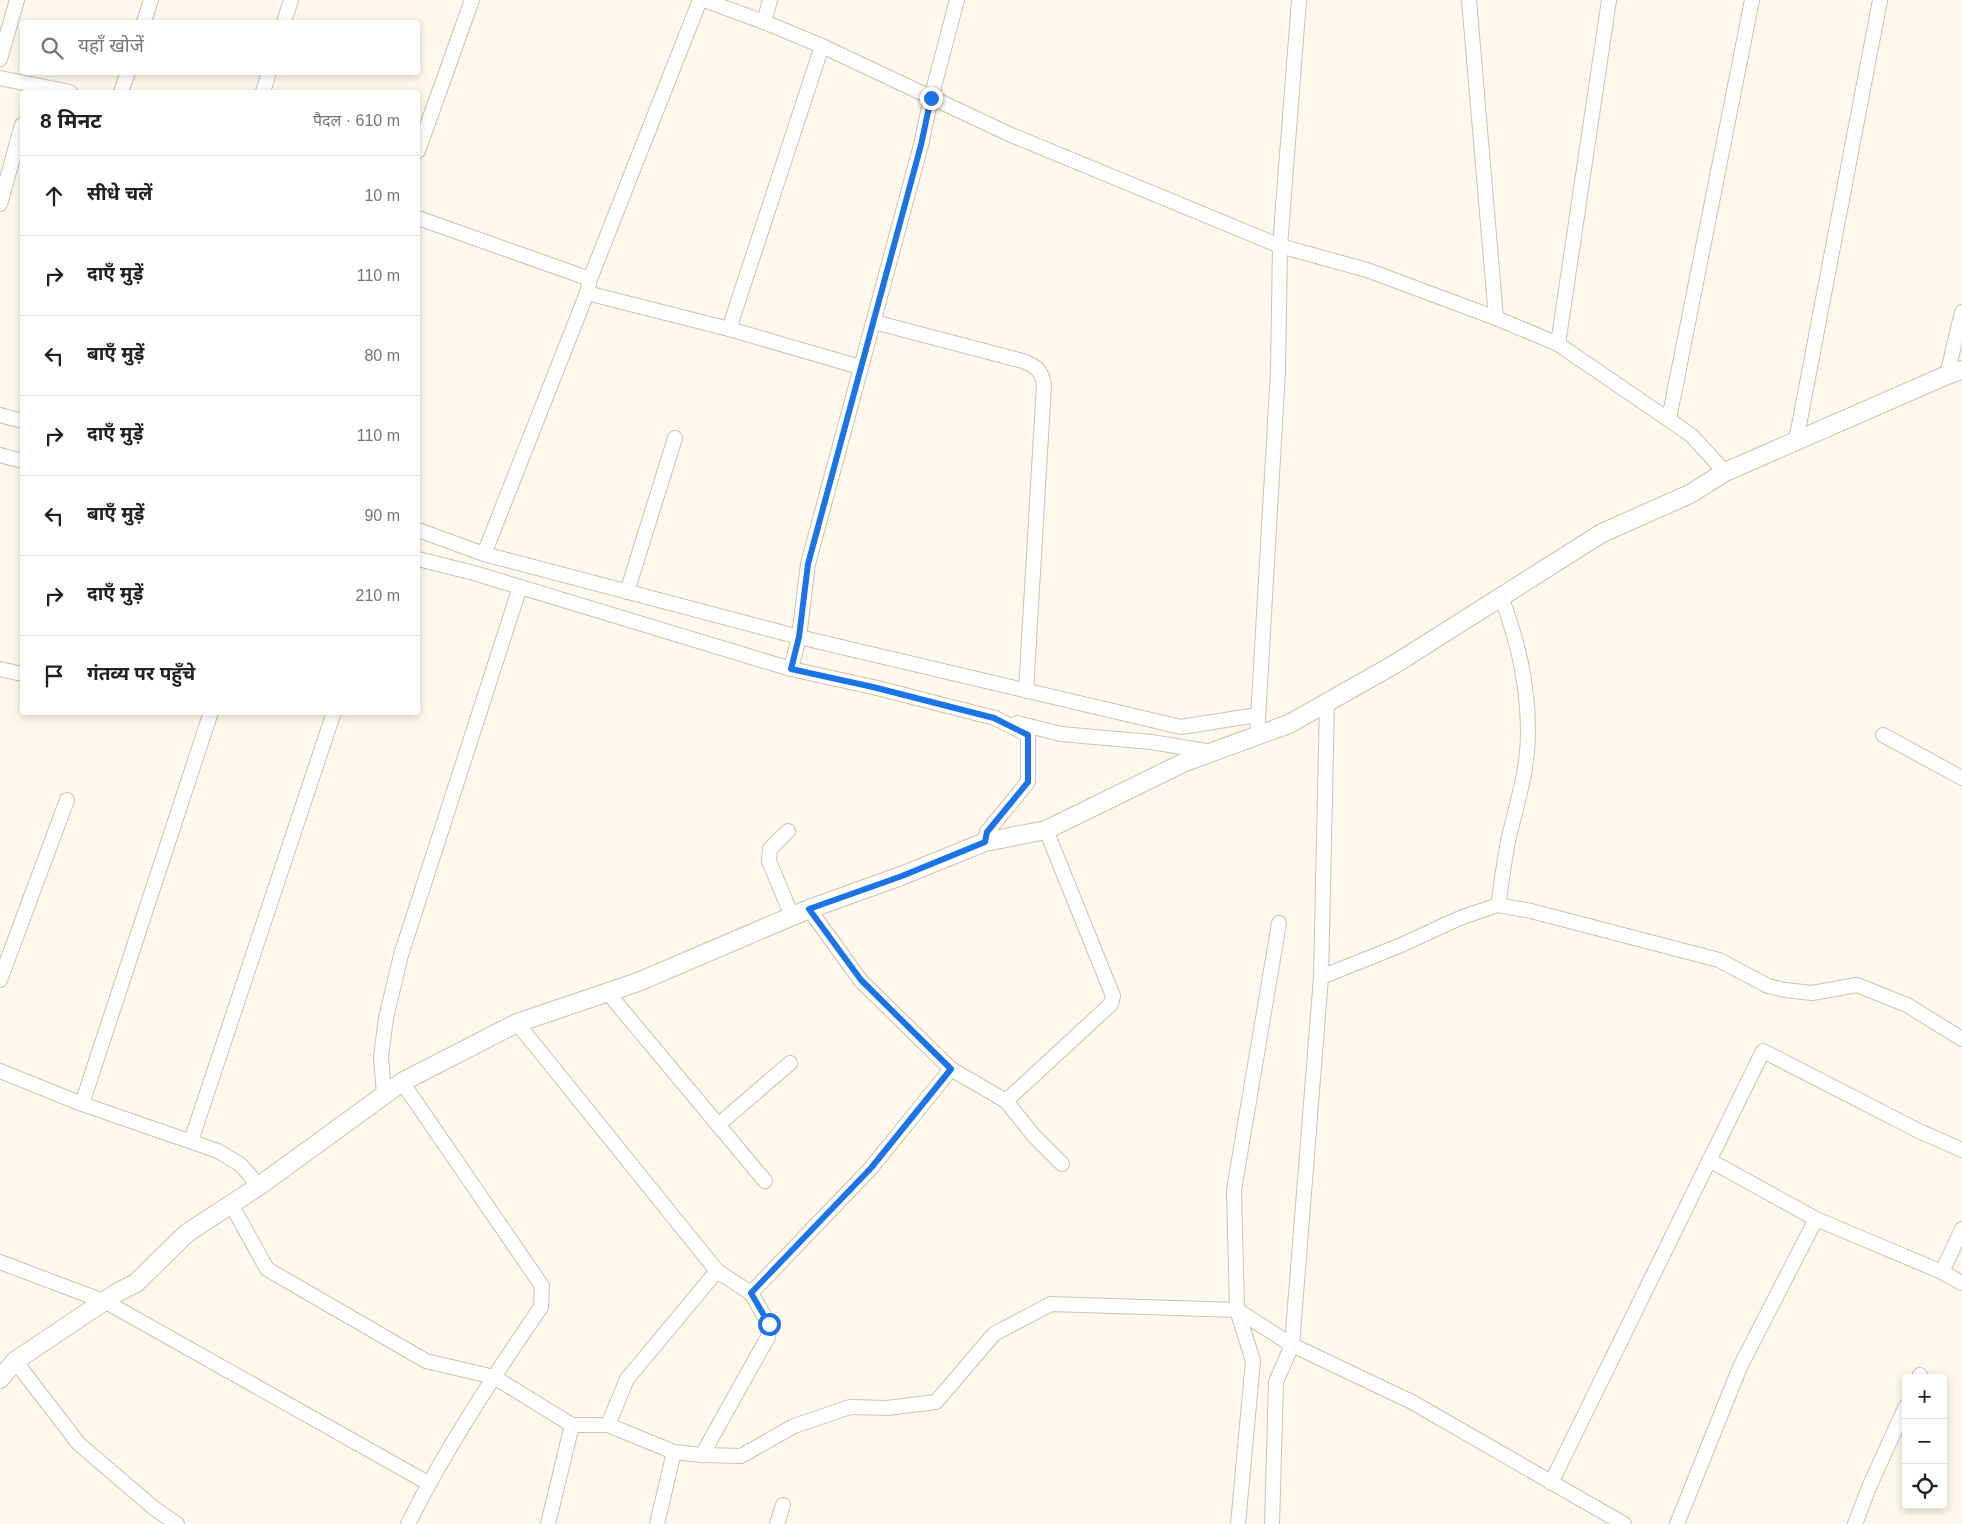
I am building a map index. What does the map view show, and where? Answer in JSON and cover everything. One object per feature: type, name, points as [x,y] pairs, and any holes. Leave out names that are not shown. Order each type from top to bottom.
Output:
[{"type":"street","points":[[0,59],[17,0]]},
{"type":"street","points":[[145,20],[151,0]]},
{"type":"street","points":[[285,20],[291,0]]},
{"type":"street","points":[[420,145],[472,0]]},
{"type":"street","points":[[484,554],[700,0]]},
{"type":"street","points":[[704,0],[822,46],[1009,134],[1280,246],[1368,270],[1496,318],[1558,344],[1691,435],[1725,472]]},
{"type":"street","points":[[764,22],[770,0]]},
{"type":"street","points":[[791,669],[799,637],[808,564],[921,145],[931,98],[957,0]]},
{"type":"street","points":[[1256,736],[1278,371],[1280,246],[1299,0]]},
{"type":"street","points":[[1469,0],[1496,318]]},
{"type":"street","points":[[1558,344],[1609,0]]},
{"type":"street","points":[[1669,419],[1752,0]]},
{"type":"street","points":[[1796,441],[1880,0]]},
{"type":"street","points":[[729,329],[822,46]]},
{"type":"street","points":[[122,90],[127,75]]},
{"type":"street","points":[[264,90],[268,75]]},
{"type":"street","points":[[0,78],[33,89]]},
{"type":"street","points":[[0,204],[20,132]]},
{"type":"street","points":[[420,219],[588,286],[860,367]]},
{"type":"street","points":[[0,1379],[15,1361],[136,1283],[187,1233],[259,1186],[402,1082],[517,1024],[638,982],[809,909],[902,876],[985,842],[1046,830],[1185,762],[1289,724],[1395,664],[1602,533],[1690,494],[1725,472],[1954,373],[1962,312]]},
{"type":"street","points":[[874,322],[1023,361],[1035,365],[1042,373],[1044,384],[1026,691]]},
{"type":"street","points":[[0,415],[20,420]]},
{"type":"street","points":[[627,592],[674,438]]},
{"type":"street","points":[[0,455],[20,460]]},
{"type":"street","points":[[420,531],[484,554],[799,637],[1181,727],[1257,714]]},
{"type":"street","points":[[420,561],[520,587],[791,669],[873,687],[1061,734],[1150,742],[1212,752]]},
{"type":"street","points":[[384,1096],[381,1058],[386,1018],[401,955],[520,587]]},
{"type":"street","points":[[1498,905],[1508,840],[1524,775],[1528,734],[1525,676],[1519,648],[1501,596]]},
{"type":"street","points":[[0,670],[20,674]]},
{"type":"street","points":[[1272,1524],[1276,1382],[1292,1345],[1321,977],[1327,702]]},
{"type":"street","points":[[82,1104],[210,715]]},
{"type":"street","points":[[191,1141],[333,715]]},
{"type":"street","points":[[985,842],[987,832],[1028,782],[1028,735],[994,718]]},
{"type":"street","points":[[1883,735],[1962,778]]},
{"type":"street","points":[[0,980],[67,800]]},
{"type":"street","points":[[1006,1101],[1111,1004],[1113,996],[1046,830]]},
{"type":"street","points":[[788,831],[770,849],[769,861],[792,916]]},
{"type":"street","points":[[1321,977],[1398,946],[1460,918],[1498,905],[1531,911],[1719,960],[1768,986],[1785,990],[1812,993],[1857,986],[1906,1005],[1962,1039]]},
{"type":"street","points":[[809,909],[861,980],[951,1069],[1006,1101],[1034,1136],[1062,1164]]},
{"type":"street","points":[[1238,1524],[1253,1361],[1237,1310],[1234,1190],[1278,923]]},
{"type":"street","points":[[608,993],[765,1181]]},
{"type":"street","points":[[517,1024],[717,1272],[751,1293],[769,1324],[768,1337],[702,1455]]},
{"type":"street","points":[[1551,1483],[1763,1051],[1919,1131],[1962,1150]]},
{"type":"street","points":[[718,1125],[790,1063]]},
{"type":"street","points":[[751,1293],[871,1168],[951,1069]]},
{"type":"street","points":[[0,1071],[82,1104],[218,1150],[241,1165],[259,1186]]},
{"type":"street","points":[[402,1082],[542,1286],[541,1307],[494,1376],[428,1483],[408,1524]]},
{"type":"street","points":[[1709,1160],[1816,1219],[1942,1272],[1962,1283]]},
{"type":"street","points":[[231,1204],[267,1269],[426,1361],[494,1376],[572,1425],[608,1425],[674,1452],[741,1456],[794,1426],[850,1407],[887,1408],[936,1402],[994,1334],[1051,1304],[1237,1310],[1292,1345],[1412,1402],[1624,1524]]},
{"type":"street","points":[[1677,1524],[1740,1367],[1816,1219]]},
{"type":"street","points":[[1942,1272],[1962,1229]]},
{"type":"street","points":[[0,1262],[106,1302],[428,1483]]},
{"type":"street","points":[[608,1425],[627,1379],[717,1272]]},
{"type":"street","points":[[15,1361],[79,1444],[155,1510],[177,1524]]},
{"type":"street","points":[[1855,1524],[1870,1485],[1902,1415]]},
{"type":"street","points":[[548,1524],[572,1425]]},
{"type":"street","points":[[657,1524],[674,1452]]},
{"type":"street","points":[[777,1524],[783,1505]]},
{"type":"route","points":[[769,1324],[751,1293],[871,1168],[951,1069],[861,980],[809,909],[902,876],[985,842],[987,832],[1028,782],[1028,735],[994,718],[873,687],[791,669],[799,637],[808,564],[921,145],[931,98]]}]
